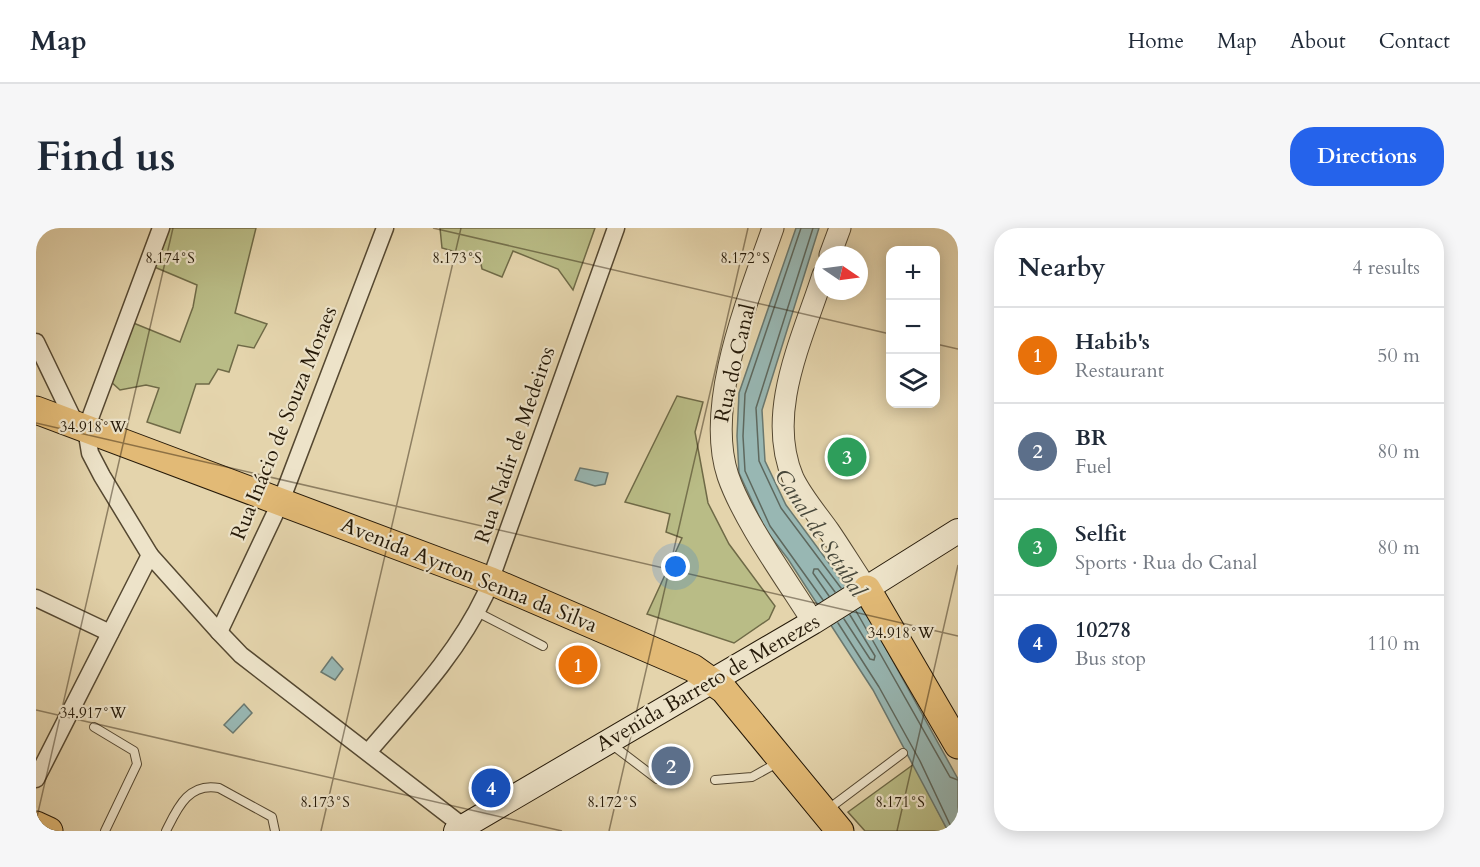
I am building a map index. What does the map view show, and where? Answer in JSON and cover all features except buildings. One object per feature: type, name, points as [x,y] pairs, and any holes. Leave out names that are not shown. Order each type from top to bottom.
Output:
[{"type":"main road","name":"Avenida Ayrton Senna da Silva","points":[[36,410],[491,581],[673,657],[724,690],[832,822]]},
{"type":"main road","name":"Avenida Barreto de Menezes","points":[[464,830],[609,741],[818,619],[958,531]]},
{"type":"main road","points":[[864,590],[958,745]]},
{"type":"main road","points":[[36,825],[49,831]]},
{"type":"street","points":[[81,427],[161,228]]},
{"type":"street","name":"Rua Inácio de Souza Moraes","points":[[219,632],[281,501],[385,228]]},
{"type":"street","name":"Rua Nadir de Medeiros","points":[[369,752],[435,674],[477,612],[491,581],[616,228]]},
{"type":"street","name":"Rua do Canal","points":[[773,228],[740,329],[722,408],[720,434],[728,475],[738,499],[818,619]]},
{"type":"street","points":[[833,246],[840,228]]},
{"type":"street","points":[[815,300],[790,379],[783,411],[781,433],[784,453],[794,479],[864,590]]},
{"type":"street","points":[[36,342],[81,427],[90,453],[102,476],[150,555],[241,655],[369,752],[464,830]]},
{"type":"street","points":[[36,779],[150,555]]},
{"type":"street","points":[[36,598],[110,633]]},
{"type":"lane","points":[[477,612],[543,646]]},
{"type":"lane","points":[[94,727],[134,751],[137,756],[137,764],[105,831]]},
{"type":"lane","points":[[609,741],[657,779]]},
{"type":"lane","points":[[832,822],[903,753]]},
{"type":"lane","points":[[715,780],[752,777],[781,761]]},
{"type":"lane","points":[[166,831],[182,800],[210,786],[219,788],[272,817],[275,831]]},
{"type":"green space","points":[[166,228],[256,228],[235,313],[267,324],[254,348],[238,345],[229,372],[218,369],[209,384],[196,384],[180,433],[147,422],[159,388],[146,385],[120,390],[109,380],[131,322],[180,342],[193,307],[197,285],[152,266]]},
{"type":"green space","points":[[440,228],[595,228],[573,290],[558,269],[513,251],[502,277],[482,269],[480,259],[442,248]]},
{"type":"green space","points":[[677,396],[703,402],[695,432],[708,503],[729,544],[775,606],[769,619],[734,643],[647,614],[682,538],[666,532],[670,514],[625,502]]},
{"type":"green space","points":[[914,764],[948,831],[865,831],[848,812]]},
{"type":"water","points":[[796,228],[819,228],[762,410],[765,461],[786,505],[868,616],[958,779],[958,831],[948,831],[873,690],[788,559],[765,529],[739,473],[737,436],[739,393]]},
{"type":"water","points":[[580,468],[608,473],[605,484],[595,486],[575,480]]},
{"type":"water","points":[[332,657],[343,669],[335,680],[321,672]]},
{"type":"water","points":[[244,704],[252,713],[233,733],[224,725]]},
{"type":"place","name":"Selfit","points":[[847,457]]},
{"type":"place","name":"Habib's","points":[[578,665]]},
{"type":"place","name":"BR","points":[[671,766]]},
{"type":"place","name":"10278","points":[[491,788]]},
{"type":"water label","name":"Canal de Setúbal","points":[[820,533]]}]
